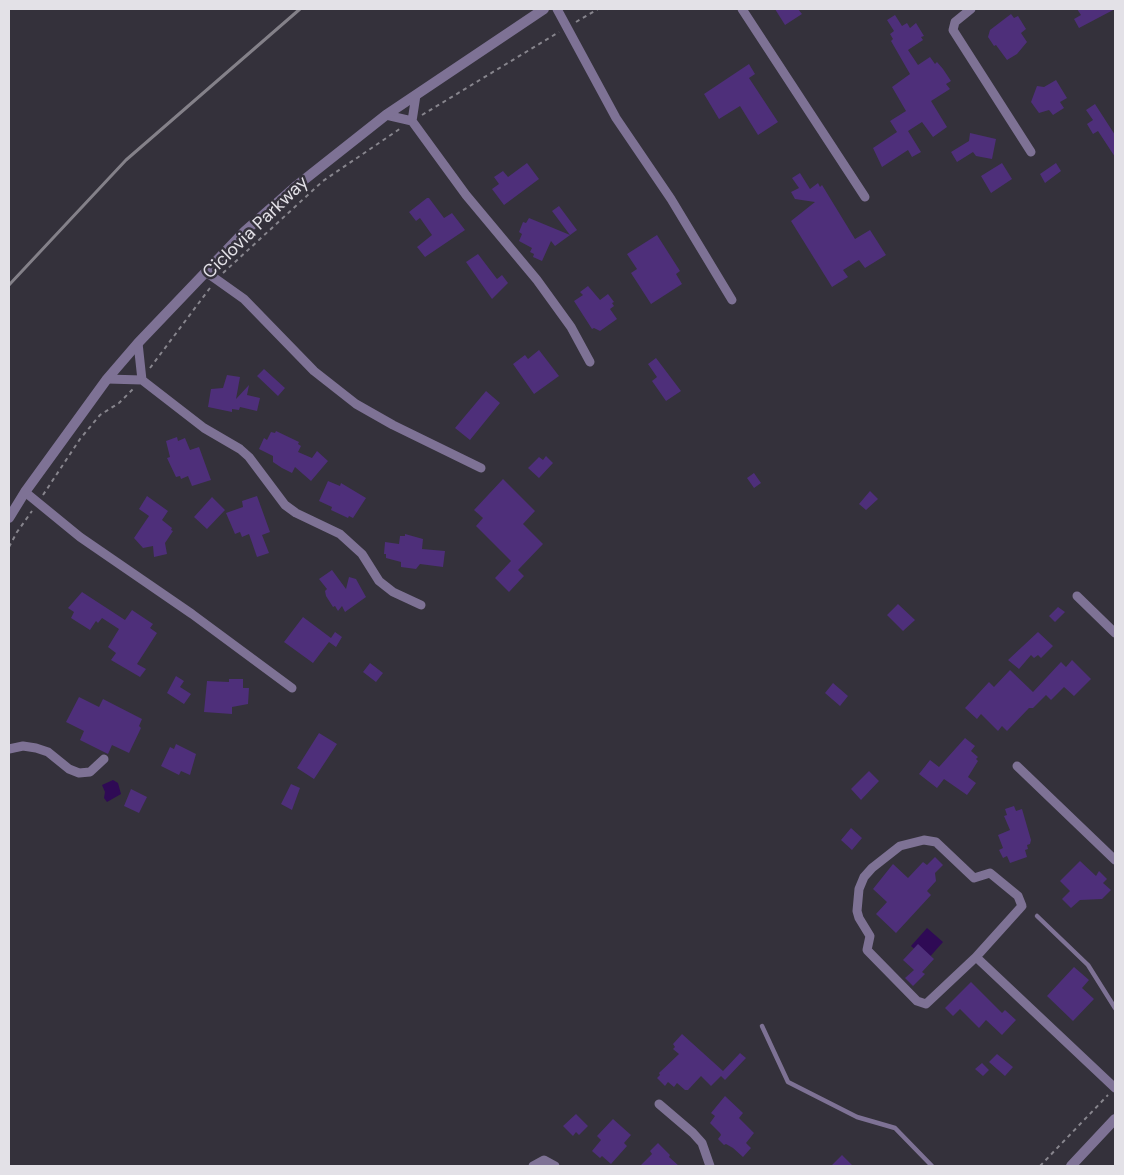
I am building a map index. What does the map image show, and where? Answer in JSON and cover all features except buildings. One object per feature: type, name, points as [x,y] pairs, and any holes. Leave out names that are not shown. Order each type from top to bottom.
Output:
[{"type":"street","points":[[9,518],[25,492],[108,379],[138,343],[245,232],[295,187],[386,115],[544,9]]},
{"type":"street","points":[[557,9],[616,118],[671,199],[732,300]]},
{"type":"street","points":[[742,9],[866,197]]},
{"type":"street","points":[[971,9],[955,22],[953,30],[1031,152]]},
{"type":"street","points":[[412,121],[416,95]]},
{"type":"street","points":[[386,115],[412,121],[466,195],[537,280],[571,327],[590,362]]},
{"type":"street","points":[[206,272],[244,300],[314,371],[356,404],[393,425],[481,468]]},
{"type":"street","points":[[138,343],[142,380]]},
{"type":"street","points":[[108,379],[142,380],[178,409],[249,457],[285,505],[296,513],[340,534],[353,544],[379,581],[393,592],[421,605]]},
{"type":"street","points":[[25,492],[80,537],[192,614],[292,688]]},
{"type":"street","points":[[1077,596],[1115,633]]},
{"type":"street","points":[[9,749],[23,746],[48,752],[69,769],[79,773],[90,772],[104,759]]},
{"type":"street","points":[[1017,766],[1115,860]]},
{"type":"street","points":[[924,840],[936,842],[974,878],[990,873],[1018,896],[1022,906],[976,957],[933,1000],[926,1004],[917,1001],[867,950],[870,936],[857,911],[858,894],[864,877],[872,868],[900,846],[924,840]]},
{"type":"street","points":[[976,957],[1115,1088]]},
{"type":"street","points":[[659,1104],[702,1143],[710,1166]]},
{"type":"street","points":[[1070,1166],[1115,1119]]},
{"type":"street","points":[[533,1166],[544,1160],[555,1166]]},
{"type":"lane","points":[[1037,916],[1088,965],[1115,1008]]},
{"type":"lane","points":[[762,1026],[788,1082],[857,1117],[895,1128],[920,1151],[932,1166]]},
{"type":"path","name":"Ciclovia Parkway","points":[[9,547],[17,532],[39,503],[80,439],[100,415],[119,403],[142,380],[216,280],[323,181],[412,121],[598,9]]},
{"type":"path","points":[[1040,1166],[1115,1088]]},
{"type":"shaded area","points":[[113,780],[118,783],[121,794],[107,802],[104,798],[105,792],[102,785]]},
{"type":"shaded area","points":[[927,928],[943,942],[927,960],[911,946]]},
{"type":"railway","points":[[9,285],[126,160],[300,9]]}]
